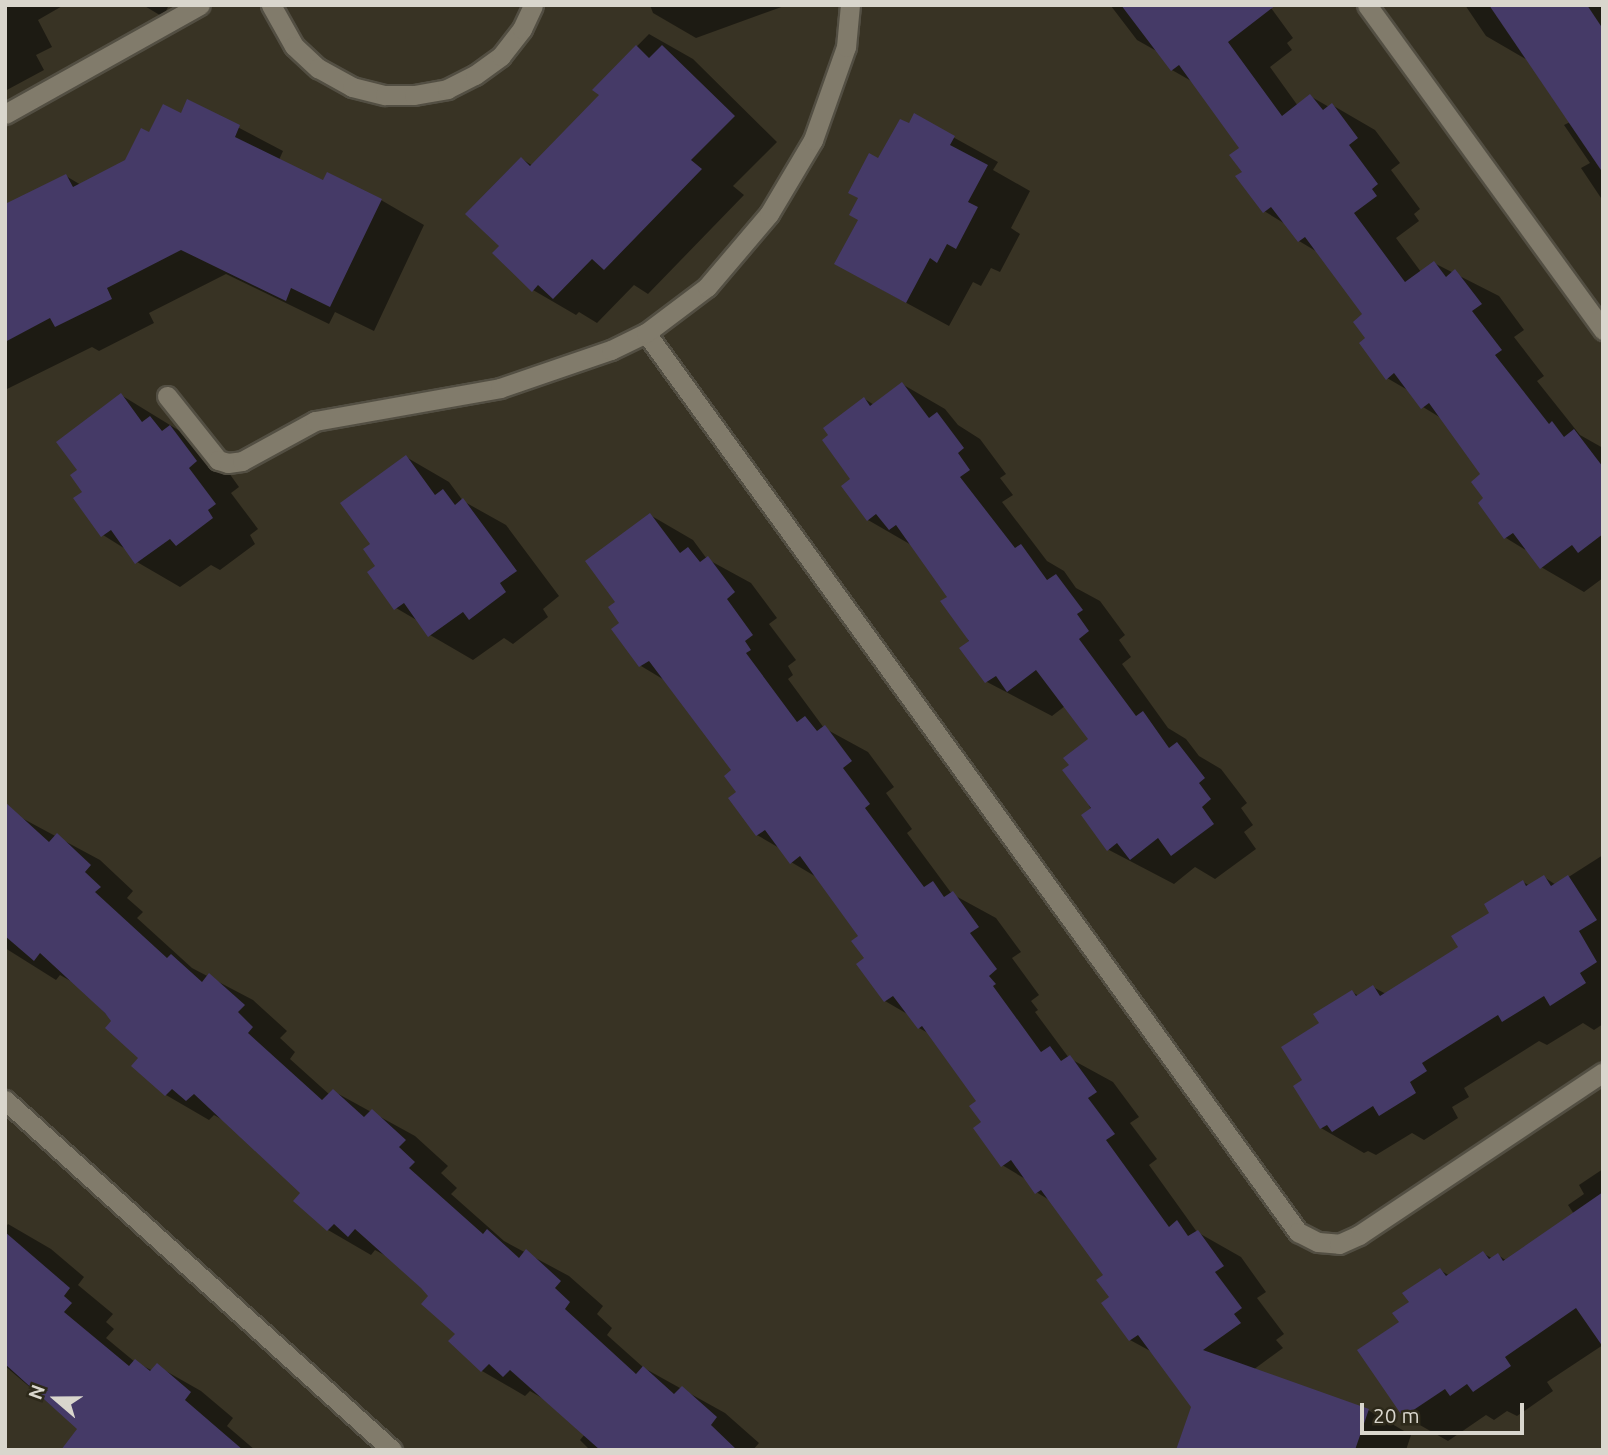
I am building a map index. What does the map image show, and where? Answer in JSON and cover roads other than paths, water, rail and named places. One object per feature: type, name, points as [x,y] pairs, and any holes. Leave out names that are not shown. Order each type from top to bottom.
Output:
[{"type":"lane","points":[[5,114],[200,5]]},
{"type":"lane","points":[[271,5],[294,46],[318,68],[352,87],[385,95],[414,96],[446,89],[475,75],[500,56],[522,29],[533,5]]},
{"type":"lane","points":[[167,397],[218,460],[228,463],[242,461],[315,421],[500,388],[611,350],[646,333],[707,286],[769,214],[813,140],[845,47],[850,5]]},
{"type":"lane","points":[[1367,5],[1603,330]]},
{"type":"lane","points":[[646,333],[1298,1231],[1318,1242],[1339,1244],[1359,1235],[1603,1072]]},
{"type":"lane","points":[[5,1100],[392,1450]]}]
